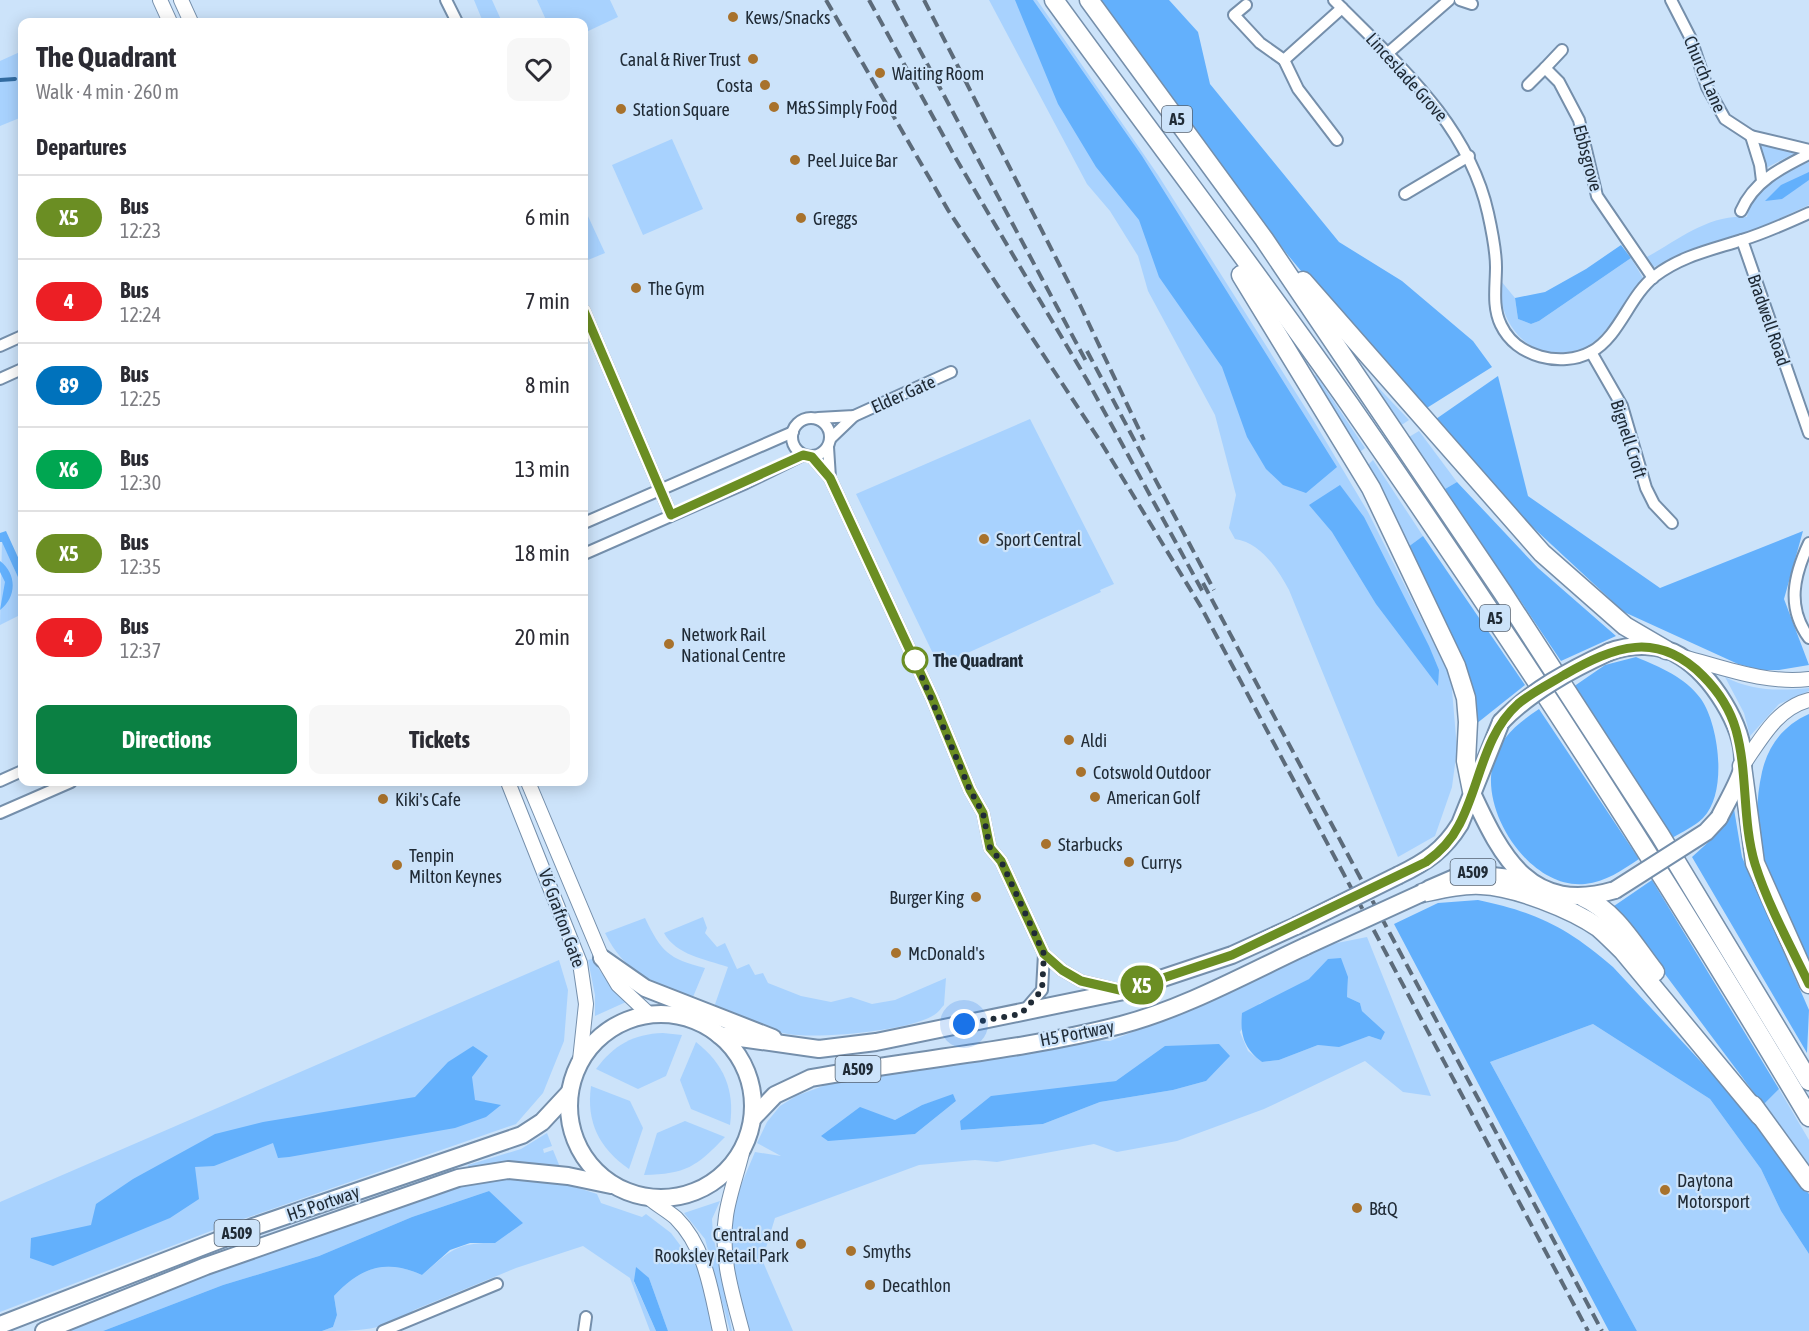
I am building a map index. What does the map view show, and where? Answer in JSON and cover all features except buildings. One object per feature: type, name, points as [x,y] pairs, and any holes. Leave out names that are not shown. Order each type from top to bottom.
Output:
[{"type":"highway","name":"A5","points":[[1054,0],[1347,402],[1486,604],[1641,844],[1809,1117]]},
{"type":"highway","name":"A5","points":[[1089,0],[1264,239],[1503,593],[1641,806],[1809,1081]]},
{"type":"highway","points":[[1154,138],[1289,352],[1371,488],[1425,597],[1456,666],[1466,698],[1468,722],[1466,761],[1472,792]]},
{"type":"highway","points":[[1264,239],[1542,553],[1625,626],[1673,653]]},
{"type":"highway","points":[[1743,766],[1755,863],[1809,984]]},
{"type":"highway","points":[[1422,893],[1459,886],[1483,885],[1533,898],[1564,910],[1598,928],[1623,951],[1760,1116]]},
{"type":"highway","points":[[1583,897],[1601,905],[1614,917],[1709,1042],[1809,1182]]},
{"type":"main road","name":"H5 Portway","points":[[719,1035],[790,1047],[819,1049],[876,1042],[1124,991],[1232,955],[1426,862],[1442,849],[1460,824],[1501,722],[1519,704],[1552,682],[1609,652],[1640,646],[1673,653]]},
{"type":"main road","points":[[1472,792],[1496,845],[1508,861],[1529,881],[1562,894],[1583,897],[1615,890],[1706,832],[1719,818],[1743,766],[1736,731],[1726,705],[1712,685],[1673,653]]},
{"type":"main road","name":"H5 Portway","points":[[747,1138],[775,1095],[811,1078],[1059,1038],[1123,1024],[1189,1000],[1422,893],[1447,879],[1466,873],[1486,873],[1529,881]]},
{"type":"main road","points":[[602,958],[679,1009],[709,1020],[765,1033],[790,1047]]},
{"type":"main road","name":"A509","points":[[679,1009],[628,1020],[611,1028],[592,1044],[578,1066],[569,1093],[571,1130],[583,1158],[592,1170],[610,1185],[649,1198],[682,1197],[707,1187],[728,1171],[747,1138],[753,1100],[743,1064],[709,1020]]},
{"type":"main road","name":"H5 Portway","points":[[0,1325],[263,1224],[522,1135],[542,1122],[569,1093]]},
{"type":"main road","name":"H5 Portway","points":[[44,1331],[206,1266],[458,1178],[484,1172],[524,1171],[610,1185]]},
{"type":"street","points":[[160,0],[168,18]]},
{"type":"street","points":[[181,0],[189,18]]},
{"type":"street","points":[[446,0],[455,18]]},
{"type":"street","points":[[1388,53],[1449,0]]},
{"type":"street","points":[[1460,0],[1472,4]]},
{"type":"street","name":"Church Lane","points":[[1671,0],[1691,39],[1715,104],[1725,119],[1751,136],[1809,152]]},
{"type":"street","points":[[1284,60],[1338,4]]},
{"type":"street","name":"Linceslade Grove","points":[[1338,4],[1388,53],[1442,113],[1468,156],[1481,187],[1493,233],[1495,302],[1501,326],[1516,344],[1541,358],[1564,360],[1590,352],[1610,336],[1629,304],[1653,278],[1681,259],[1742,240],[1809,213]]},
{"type":"street","points":[[1246,5],[1234,15],[1260,43],[1284,60],[1298,89],[1337,140]]},
{"type":"street","points":[[1528,85],[1562,50]]},
{"type":"street","name":"Ebbsgrove","points":[[1545,68],[1559,82],[1579,120],[1598,196],[1653,278]]},
{"type":"street","points":[[1751,136],[1760,165],[1762,181]]},
{"type":"street","name":"Church Lane","points":[[1741,211],[1747,198],[1762,181],[1809,152]]},
{"type":"street","points":[[1406,194],[1468,156]]},
{"type":"street","name":"Bradwell Road","points":[[1742,240],[1809,433]]},
{"type":"street","points":[[588,320],[671,515]]},
{"type":"street","points":[[0,346],[18,338]]},
{"type":"street","name":"Bignell Croft","points":[[1590,352],[1622,406],[1646,488],[1654,504],[1672,523]]},
{"type":"street","points":[[0,379],[18,371]]},
{"type":"street","name":"Elder Gate","points":[[818,418],[854,416],[951,372]]},
{"type":"street","name":"Elder Gate","points":[[830,442],[854,416]]},
{"type":"street","points":[[588,521],[793,432],[801,421],[818,418],[825,423],[830,442],[830,478]]},
{"type":"street","points":[[793,432],[796,449],[807,456],[830,478],[932,698],[970,790],[983,813],[990,848],[1001,861],[1044,954],[1062,970],[1081,981],[1124,991]]},
{"type":"street","points":[[588,552],[807,456],[830,442]]},
{"type":"street","points":[[1809,543],[1794,586],[1794,609],[1809,638]]},
{"type":"street","points":[[1673,653],[1763,679],[1787,682],[1809,679]]},
{"type":"street","points":[[1743,766],[1773,723],[1784,712],[1809,700]]},
{"type":"street","points":[[0,781],[18,773]]},
{"type":"street","points":[[0,813],[60,786]]},
{"type":"street","name":"V6 Grafton Gate","points":[[510,786],[580,963],[586,1004],[578,1066]]},
{"type":"street","name":"V6 Grafton Gate","points":[[530,786],[602,958],[618,986],[650,1015]]},
{"type":"street","points":[[1021,1014],[1042,990],[1044,954]]},
{"type":"street","points":[[742,1331],[725,1270],[724,1232],[726,1213],[747,1138]]},
{"type":"street","points":[[649,1198],[675,1218],[694,1242],[704,1263],[720,1331]]},
{"type":"street","points":[[383,1331],[398,1328],[497,1284]]},
{"type":"street","points":[[584,1331],[586,1317]]},
{"type":"shaded area","points":[[474,0],[492,0],[500,18],[481,18]]},
{"type":"shaded area","points":[[537,0],[610,0],[618,17],[588,31],[588,18],[545,18]]},
{"type":"shaded area","points":[[989,0],[1037,0],[1158,175],[1315,423],[1368,512],[1451,678],[1457,749],[1452,787],[1435,836],[1398,857],[1289,590],[1267,558],[1253,546],[1235,539],[1229,528],[1236,495],[1215,415],[1148,291],[1138,256],[1110,211],[1087,184]]},
{"type":"shaded area","points":[[1015,0],[1033,0],[1142,156],[1337,467],[1306,493],[1283,485],[1266,469],[1247,437],[1222,367],[1159,277],[1139,220],[1096,167],[1058,104]]},
{"type":"shaded area","points":[[1098,0],[1169,0],[1198,32],[1210,84],[1339,242],[1402,281],[1473,341],[1492,367],[1422,411],[1287,254]]},
{"type":"shaded area","points":[[18,53],[18,119],[0,126],[0,61]]},
{"type":"shaded area","points":[[672,139],[703,209],[643,235],[612,165]]},
{"type":"shaded area","points":[[1760,143],[1797,152],[1766,168]]},
{"type":"shaded area","points":[[1809,162],[1809,205],[1750,232],[1688,251],[1652,268],[1645,258],[1706,224],[1733,217],[1747,217],[1750,206],[1762,189],[1779,176]]},
{"type":"shaded area","points":[[1809,172],[1809,180],[1782,199],[1765,201],[1781,185]]},
{"type":"shaded area","points":[[588,216],[605,253],[588,260]]},
{"type":"shaded area","points":[[1621,245],[1631,258],[1539,321],[1531,324],[1518,319],[1515,298],[1545,292],[1586,269]]},
{"type":"shaded area","points":[[1631,258],[1643,278],[1602,335],[1577,351],[1560,354],[1543,352],[1528,344],[1516,332],[1507,317],[1501,300],[1501,281],[1515,298],[1518,319],[1531,324],[1539,321]]},
{"type":"shaded area","points":[[1355,363],[1409,420],[1400,426]]},
{"type":"shaded area","points":[[1316,375],[1365,448],[1357,454],[1311,378]]},
{"type":"shaded area","points":[[1498,376],[1528,496],[1660,588],[1803,531],[1784,599],[1809,665],[1779,670],[1761,670],[1738,664],[1624,612],[1508,504],[1436,419]]},
{"type":"shaded area","name":"Sport Central","points":[[1030,419],[1114,584],[939,666],[856,494]]},
{"type":"shaded area","points":[[1419,431],[1457,482],[1445,489],[1409,437]]},
{"type":"shaded area","points":[[1373,460],[1423,536],[1408,547],[1365,468]]},
{"type":"shaded area","points":[[1457,482],[1538,568],[1616,636],[1561,661],[1445,489]]},
{"type":"shaded area","points":[[1340,485],[1364,517],[1429,646],[1439,670],[1438,686],[1376,604],[1332,532],[1309,505]]},
{"type":"shaded area","points":[[6,531],[18,557],[18,577],[0,542],[0,533]]},
{"type":"shaded area","points":[[1423,536],[1525,685],[1476,724],[1408,547]]},
{"type":"shaded area","points":[[2,541],[18,577],[18,616],[0,625]]},
{"type":"shaded area","points":[[0,561],[10,572],[13,586],[10,599],[0,610],[5,582],[0,572]]},
{"type":"shaded area","points":[[1636,657],[1672,674],[1695,691],[1707,711],[1716,741],[1718,776],[1711,807],[1700,821],[1672,838],[1573,687],[1605,665]]},
{"type":"shaded area","points":[[1725,677],[1755,687],[1776,690],[1809,688],[1809,691],[1779,704],[1750,736],[1744,713]]},
{"type":"shaded area","points":[[1539,709],[1639,859],[1600,881],[1585,884],[1565,883],[1546,875],[1529,862],[1514,845],[1502,825],[1494,804],[1491,783],[1496,754],[1510,732]]},
{"type":"shaded area","points":[[1809,714],[1809,963],[1768,871],[1761,848],[1758,799],[1762,772],[1768,753],[1785,730]]},
{"type":"shaded area","points":[[1734,809],[1742,857],[1809,1010],[1807,1053],[1692,857],[1714,837]]},
{"type":"shaded area","points":[[1652,880],[1779,1089],[1763,1105],[1614,906]]},
{"type":"shaded area","points":[[1478,900],[1517,910],[1550,923],[1597,953],[1613,967],[1742,1106],[1809,1194],[1809,1254],[1781,1211],[1761,1169],[1710,1099],[1593,1024],[1490,1062],[1637,1331],[1609,1331],[1394,924],[1438,903]]},
{"type":"shaded area","points":[[703,917],[707,928],[705,933],[717,947],[725,943],[737,969],[749,964],[755,975],[763,973],[768,983],[801,996],[831,1002],[851,997],[872,1004],[895,1000],[946,978],[944,1005],[934,1015],[922,1021],[885,1029],[820,1035],[779,1032],[713,1010],[728,967],[683,951],[664,933]]},
{"type":"shaded area","points":[[645,918],[667,952],[682,961],[705,968],[693,997],[641,975],[621,958],[605,933]]},
{"type":"shaded area","points":[[1367,937],[1431,1096],[1403,1092],[1365,1061],[1264,1109],[1177,1141],[1117,1152],[1094,1144],[997,1162],[975,1160],[919,1165],[775,1218],[765,1251],[760,1255],[793,1331],[750,1331],[740,1316],[730,1284],[728,1268],[730,1199],[739,1190],[755,1152],[781,1156],[757,1143],[767,1122],[780,1106],[796,1096],[880,1065],[1059,1038],[1110,1041],[1193,1008],[1332,944]],"holes":[[[1348,977],[1347,997],[1360,1003],[1362,1011],[1385,1032],[1381,1040],[1369,1036],[1339,1046],[1318,1045],[1279,1060],[1262,1062],[1248,1051],[1240,1032],[1260,1003],[1279,997],[1309,979]],[[1116,1081],[1206,1081],[1173,1090],[1100,1102],[1043,1124],[961,1130],[1054,1090]],[[953,1095],[956,1101],[915,1134],[889,1135],[860,1108],[895,1120],[922,1105]]]},
{"type":"shaded area","points":[[1341,958],[1348,977],[1347,997],[1360,1003],[1362,1011],[1385,1032],[1381,1040],[1369,1036],[1339,1047],[1318,1045],[1279,1060],[1262,1062],[1251,1052],[1244,1040],[1242,1013],[1309,979],[1328,959]]},
{"type":"shaded area","points":[[592,959],[613,990],[626,1002],[595,1016],[595,995],[588,960]]},
{"type":"shaded area","points":[[559,960],[568,990],[564,1041],[543,1093],[516,1124],[229,1224],[0,1312],[0,1202]]},
{"type":"shaded area","name":"Daytona Motorsport","points":[[1593,1024],[1710,1099],[1761,1169],[1781,1211],[1809,1254],[1809,1331],[1637,1331],[1490,1062]]},
{"type":"shaded area","points":[[663,1033],[682,1035],[666,1076],[638,1089],[596,1069],[610,1053],[625,1042],[642,1036]]},
{"type":"shaded area","points":[[696,1042],[714,1059],[725,1079],[731,1100],[730,1125],[691,1109],[680,1080]]},
{"type":"shaded area","points":[[1219,1044],[1230,1056],[1206,1081],[1173,1090],[1100,1102],[1043,1124],[961,1130],[960,1121],[991,1096],[1116,1081],[1165,1046]]},
{"type":"shaded area","points":[[473,1046],[488,1056],[472,1077],[475,1100],[501,1105],[486,1117],[455,1128],[289,1157],[278,1158],[273,1143],[214,1166],[195,1167],[199,1199],[170,1218],[53,1266],[30,1258],[31,1238],[91,1225],[96,1204],[133,1179],[215,1134],[263,1122],[415,1097],[448,1062]]},
{"type":"shaded area","points":[[591,1086],[630,1101],[643,1128],[629,1169],[602,1143],[597,1133],[591,1111]]},
{"type":"shaded area","points":[[1779,1089],[1809,1140],[1809,1170],[1763,1105]]},
{"type":"shaded area","points":[[953,1094],[956,1101],[915,1134],[828,1141],[821,1136],[860,1107],[895,1120],[922,1105]]},
{"type":"shaded area","points":[[685,1121],[725,1137],[698,1162],[689,1167],[670,1173],[644,1175],[657,1133]]},
{"type":"shaded area","points":[[547,1133],[552,1146],[543,1149],[544,1153],[553,1150],[560,1167],[518,1164],[469,1169],[468,1165],[521,1149]]},
{"type":"shaded area","points":[[509,1178],[566,1184],[597,1194],[601,1203],[642,1217],[646,1214],[671,1233],[710,1285],[720,1331],[668,1331],[649,1278],[634,1282],[656,1331],[650,1331],[630,1278],[583,1246],[516,1268],[414,1310],[383,1326],[358,1330],[322,1331],[333,1327],[337,1315],[334,1296],[344,1286],[364,1273],[374,1269],[396,1267],[422,1275],[447,1254],[462,1246],[495,1243],[489,1191],[412,1217],[319,1256],[223,1285],[103,1331],[44,1331],[462,1183]]},
{"type":"shaded area","points":[[489,1191],[523,1223],[495,1243],[470,1243],[450,1250],[422,1275],[396,1267],[374,1269],[364,1273],[344,1286],[334,1296],[337,1315],[333,1327],[322,1331],[103,1331],[223,1285],[319,1256],[412,1217]]},
{"type":"shaded area","points":[[720,1201],[712,1219],[713,1234],[732,1331],[730,1331],[705,1239],[684,1213]]},
{"type":"shaded area","points":[[636,1267],[649,1278],[668,1331],[656,1331],[634,1281]]},
{"type":"waterway","points":[[0,80],[15,79]]},
{"type":"railway","points":[[826,0],[948,210],[1102,444],[1201,607],[1588,1331]]},
{"type":"railway","points":[[869,0],[955,157],[1087,380],[1204,594]]},
{"type":"railway","points":[[893,0],[1087,363]]},
{"type":"railway","points":[[924,0],[1080,305],[1144,440]]},
{"type":"railway","points":[[1087,351],[1214,590]]},
{"type":"railway","points":[[1203,583],[1602,1331]]},
{"type":"bus line","name":"X5","points":[[588,320],[671,515],[746,483],[803,455],[812,457],[830,478],[932,698],[975,802],[983,813],[990,848],[1001,861],[1044,954],[1062,970],[1081,981],[1124,991],[1232,955],[1426,862],[1442,849],[1460,824],[1501,722],[1519,704],[1575,669],[1609,652],[1640,646],[1666,650],[1681,656],[1712,685],[1732,716],[1742,752],[1750,839],[1755,863],[1764,888],[1809,984]]},
{"type":"place","name":"Kews/Snacks","points":[[733,17]]},
{"type":"place","name":"Canal & River Trust","points":[[753,59]]},
{"type":"place","name":"Waiting Room","points":[[880,73]]},
{"type":"place","name":"Costa","points":[[765,85]]},
{"type":"place","name":"M&S Simply Food","points":[[774,107]]},
{"type":"place","name":"Station Square","points":[[621,109]]},
{"type":"place","name":"Peel Juice Bar","points":[[795,160]]},
{"type":"place","name":"Greggs","points":[[801,218]]},
{"type":"place","name":"The Gym","points":[[636,288]]},
{"type":"place","name":"Sport Central","points":[[984,539]]},
{"type":"place","name":"Network Rail National Centre","points":[[669,644]]},
{"type":"place","name":"The Quadrant","points":[[915,660]]},
{"type":"place","name":"Aldi","points":[[1069,740]]},
{"type":"place","name":"Cotswold Outdoor","points":[[1081,772]]},
{"type":"place","name":"American Golf","points":[[1095,797]]},
{"type":"place","name":"Kiki's Cafe","points":[[383,799]]},
{"type":"place","name":"Starbucks","points":[[1046,844]]},
{"type":"place","name":"Currys","points":[[1129,862]]},
{"type":"place","name":"Tenpin Milton Keynes","points":[[397,865]]},
{"type":"place","name":"Burger King","points":[[976,897]]},
{"type":"place","name":"McDonald's","points":[[896,953]]},
{"type":"place","name":"Daytona Motorsport","points":[[1665,1190]]},
{"type":"place","name":"B&Q","points":[[1357,1208]]},
{"type":"place","name":"Central and Rooksley Retail Park","points":[[801,1244]]},
{"type":"place","name":"Smyths","points":[[851,1251]]},
{"type":"place","name":"Decathlon","points":[[870,1285]]},
{"type":"route","points":[[915,660],[912,654],[975,802],[983,813],[990,848],[1001,861],[1044,954],[1042,990],[1021,1014],[964,1024]]}]
